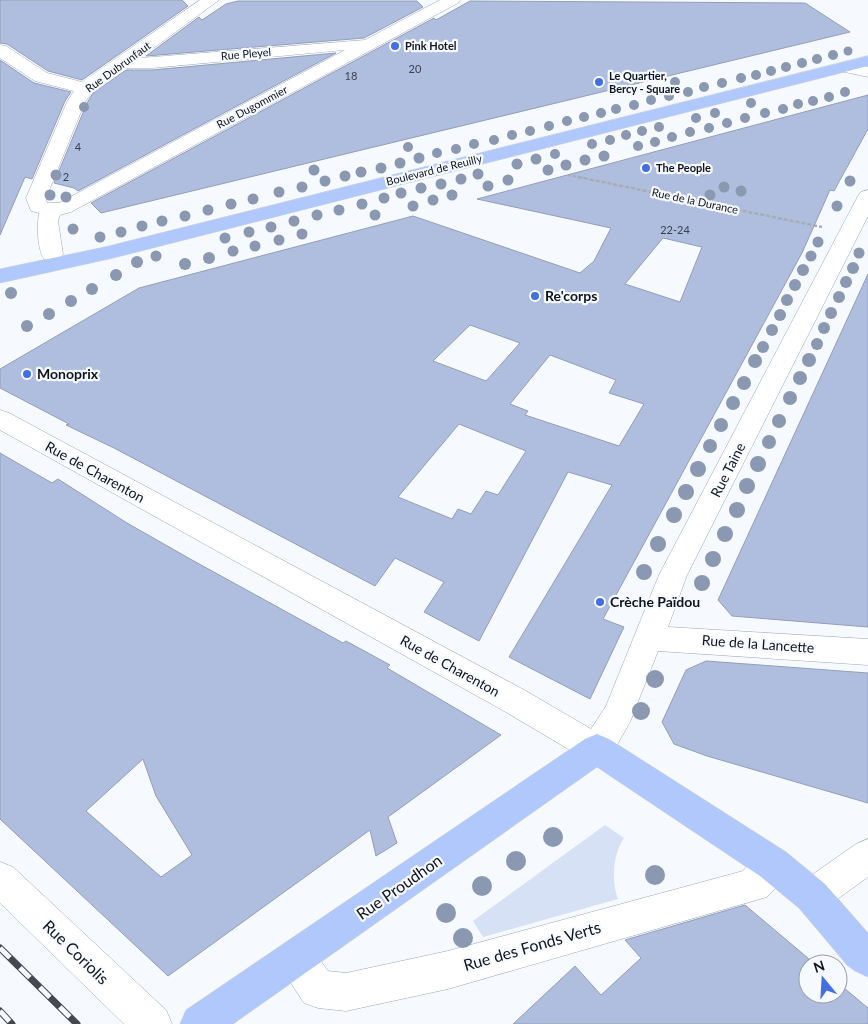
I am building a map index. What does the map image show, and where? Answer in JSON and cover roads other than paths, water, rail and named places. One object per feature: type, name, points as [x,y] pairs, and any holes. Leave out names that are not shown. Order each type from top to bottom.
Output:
[{"type":"main road","name":"Boulevard de Reuilly","points":[[0,276],[114,250],[868,61]]},
{"type":"main road","name":"Rue de Charenton","points":[[597,749],[773,864],[812,896],[860,952],[868,958]]},
{"type":"main road","name":"Rue Proudhon","points":[[200,1024],[597,749]]},
{"type":"street","name":"Rue Dubrunfaut","points":[[46,209],[38,206],[36,198],[76,102],[85,88],[211,0]]},
{"type":"street","name":"Rue Dugommier","points":[[46,209],[64,208],[452,0]]},
{"type":"street","name":"Rue Pleyel","points":[[122,63],[152,63],[370,44]]},
{"type":"street","points":[[0,50],[41,76],[85,88]]},
{"type":"street","points":[[846,67],[868,72]]},
{"type":"street","name":"Rue Taine","points":[[597,749],[619,712],[673,575],[861,228],[868,196]]},
{"type":"street","points":[[46,209],[52,254]]},
{"type":"street","name":"Rue de Charenton","points":[[0,420],[515,701],[597,749]]},
{"type":"street","name":"Rue de la Lancette","points":[[648,638],[868,652]]},
{"type":"street","points":[[812,896],[868,856]]},
{"type":"street","name":"Rue des Fonds Verts","points":[[296,958],[318,989],[346,992],[448,970],[754,885],[773,864]]},
{"type":"street","name":"Rue Coriolis","points":[[0,879],[152,1024]]},
{"type":"railway","points":[[0,948],[77,1024]]},
{"type":"railway","points":[[0,1011],[12,1024]]},
{"type":"place","name":"Pink Hotel","points":[[395,46]]},
{"type":"place","name":"Le Quartier, Bercy - Square","points":[[599,82]]},
{"type":"place","name":"The People","points":[[646,168]]},
{"type":"place","name":"Re'corps","points":[[535,296]]},
{"type":"place","name":"Monoprix","points":[[27,374]]},
{"type":"place","name":"Crèche Païdou","points":[[600,602]]}]
